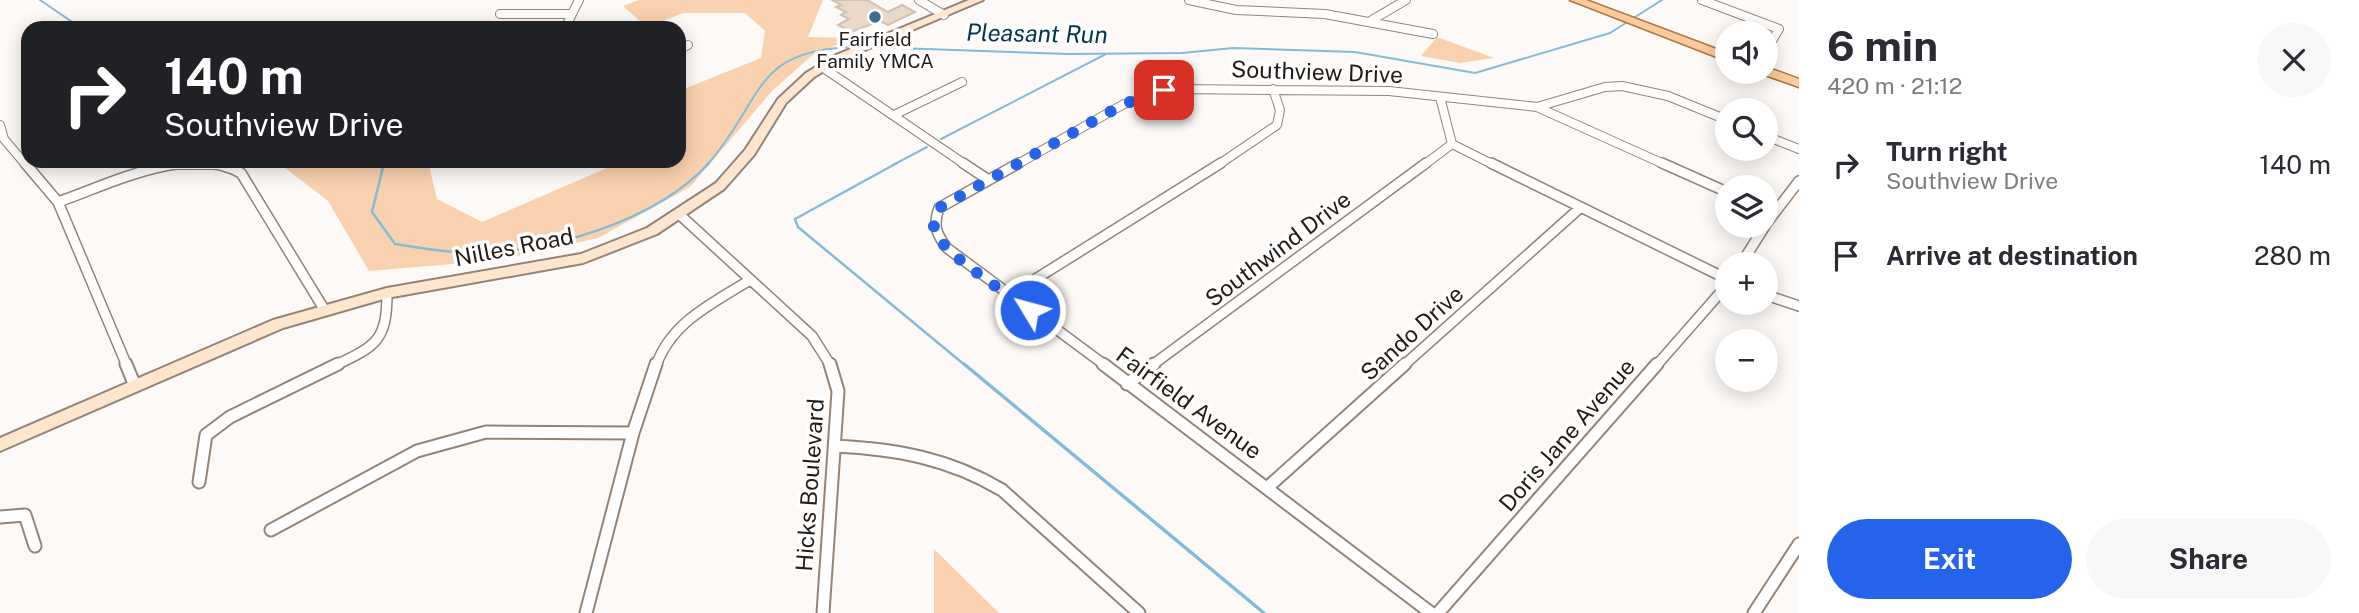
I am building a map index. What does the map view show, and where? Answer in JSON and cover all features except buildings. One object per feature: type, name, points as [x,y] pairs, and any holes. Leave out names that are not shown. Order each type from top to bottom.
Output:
[{"type":"main road","points":[[1576,0],[1715,52]]},
{"type":"main road","points":[[1778,75],[1799,83]]},
{"type":"street","points":[[568,21],[579,0]]},
{"type":"street","points":[[919,0],[944,15]]},
{"type":"street","name":"Nilles Road","points":[[0,445],[225,345],[324,309],[387,293],[583,258],[617,247],[680,215],[734,172],[782,101],[822,67],[978,0]]},
{"type":"street","points":[[1189,0],[1223,9],[1314,13],[1372,20],[1433,34]]},
{"type":"street","points":[[1223,9],[1238,0]]},
{"type":"street","points":[[1372,20],[1406,0]]},
{"type":"street","points":[[1702,0],[1757,21]]},
{"type":"street","points":[[500,14],[570,14]]},
{"type":"street","points":[[822,67],[987,179]]},
{"type":"street","points":[[894,115],[962,82]]},
{"type":"street","name":"Southview Drive","points":[[934,220],[939,208],[1124,104],[1144,95],[1187,88],[1389,91],[1537,107],[1605,87],[1622,86],[1657,92],[1715,115]]},
{"type":"street","points":[[1010,295],[1273,130],[1282,113],[1273,89]]},
{"type":"street","points":[[1440,97],[1452,144],[1715,273]]},
{"type":"street","points":[[1537,107],[1715,187]]},
{"type":"street","points":[[0,125],[2,140],[21,161]]},
{"type":"street","points":[[1778,140],[1799,149]]},
{"type":"street","name":"Southwind Drive","points":[[1127,384],[1452,144]]},
{"type":"street","points":[[27,168],[58,202],[135,386]]},
{"type":"street","points":[[58,202],[157,168]]},
{"type":"street","points":[[235,168],[241,173],[324,309]]},
{"type":"street","points":[[1778,202],[1799,181]]},
{"type":"street","name":"Sando Drive","points":[[1268,487],[1581,207]]},
{"type":"street","name":"Hicks Boulevard","points":[[680,215],[812,336],[832,367],[838,391],[823,613]]},
{"type":"street","name":"Fairfield Avenue","points":[[934,220],[934,232],[947,248],[1268,487],[1431,613]]},
{"type":"street","points":[[586,613],[632,433],[656,361],[669,336],[699,309],[750,280]]},
{"type":"street","points":[[199,482],[205,435],[230,417],[354,357],[376,342],[387,323],[387,293]]},
{"type":"street","name":"Doris Jane Avenue","points":[[1438,613],[1715,299]]},
{"type":"street","points":[[1778,299],[1799,306]]},
{"type":"street","points":[[271,530],[418,451],[486,432],[632,433]]},
{"type":"street","points":[[835,446],[912,451],[950,461],[981,476],[1002,489],[1139,613]]},
{"type":"street","points":[[0,517],[25,515],[34,546]]},
{"type":"street","points":[[1754,613],[1799,544]]},
{"type":"shaded area","points":[[639,0],[823,0],[808,37],[856,38],[815,53],[773,90],[690,187],[598,238],[500,260],[369,271],[328,201],[285,168],[430,168],[437,199],[482,222],[607,168],[686,168],[686,88],[761,58],[765,31],[745,13],[683,13],[662,21],[640,21],[623,6]]},
{"type":"shaded area","points":[[1437,37],[1494,58],[1460,63],[1421,56]]},
{"type":"shaded area","points":[[934,549],[999,613],[934,613]]},
{"type":"waterway","name":"Pleasant Run","points":[[40,0],[71,21]]},
{"type":"waterway","name":"Pleasant Run","points":[[869,47],[1068,54],[1182,53],[1233,48],[1355,52],[1475,73],[1610,33],[1662,0]]},
{"type":"waterway","name":"Pleasant Run","points":[[708,164],[765,81],[779,67],[798,56],[824,50],[859,47]]},
{"type":"waterway","points":[[941,139],[1106,54]]},
{"type":"waterway","points":[[893,165],[927,147]]},
{"type":"waterway","points":[[897,163],[795,219],[798,227],[966,366]]},
{"type":"waterway","name":"Pleasant Run","points":[[383,168],[372,212],[395,244],[475,253],[536,247],[601,229],[632,217],[661,201],[708,164]]},
{"type":"waterway","points":[[964,364],[1264,613]]},
{"type":"place","name":"Fairfield Family YMCA","points":[[875,17]]},
{"type":"route","points":[[1030,310],[947,248],[934,232],[934,220],[939,208],[952,198],[1124,104],[1164,90]]}]
